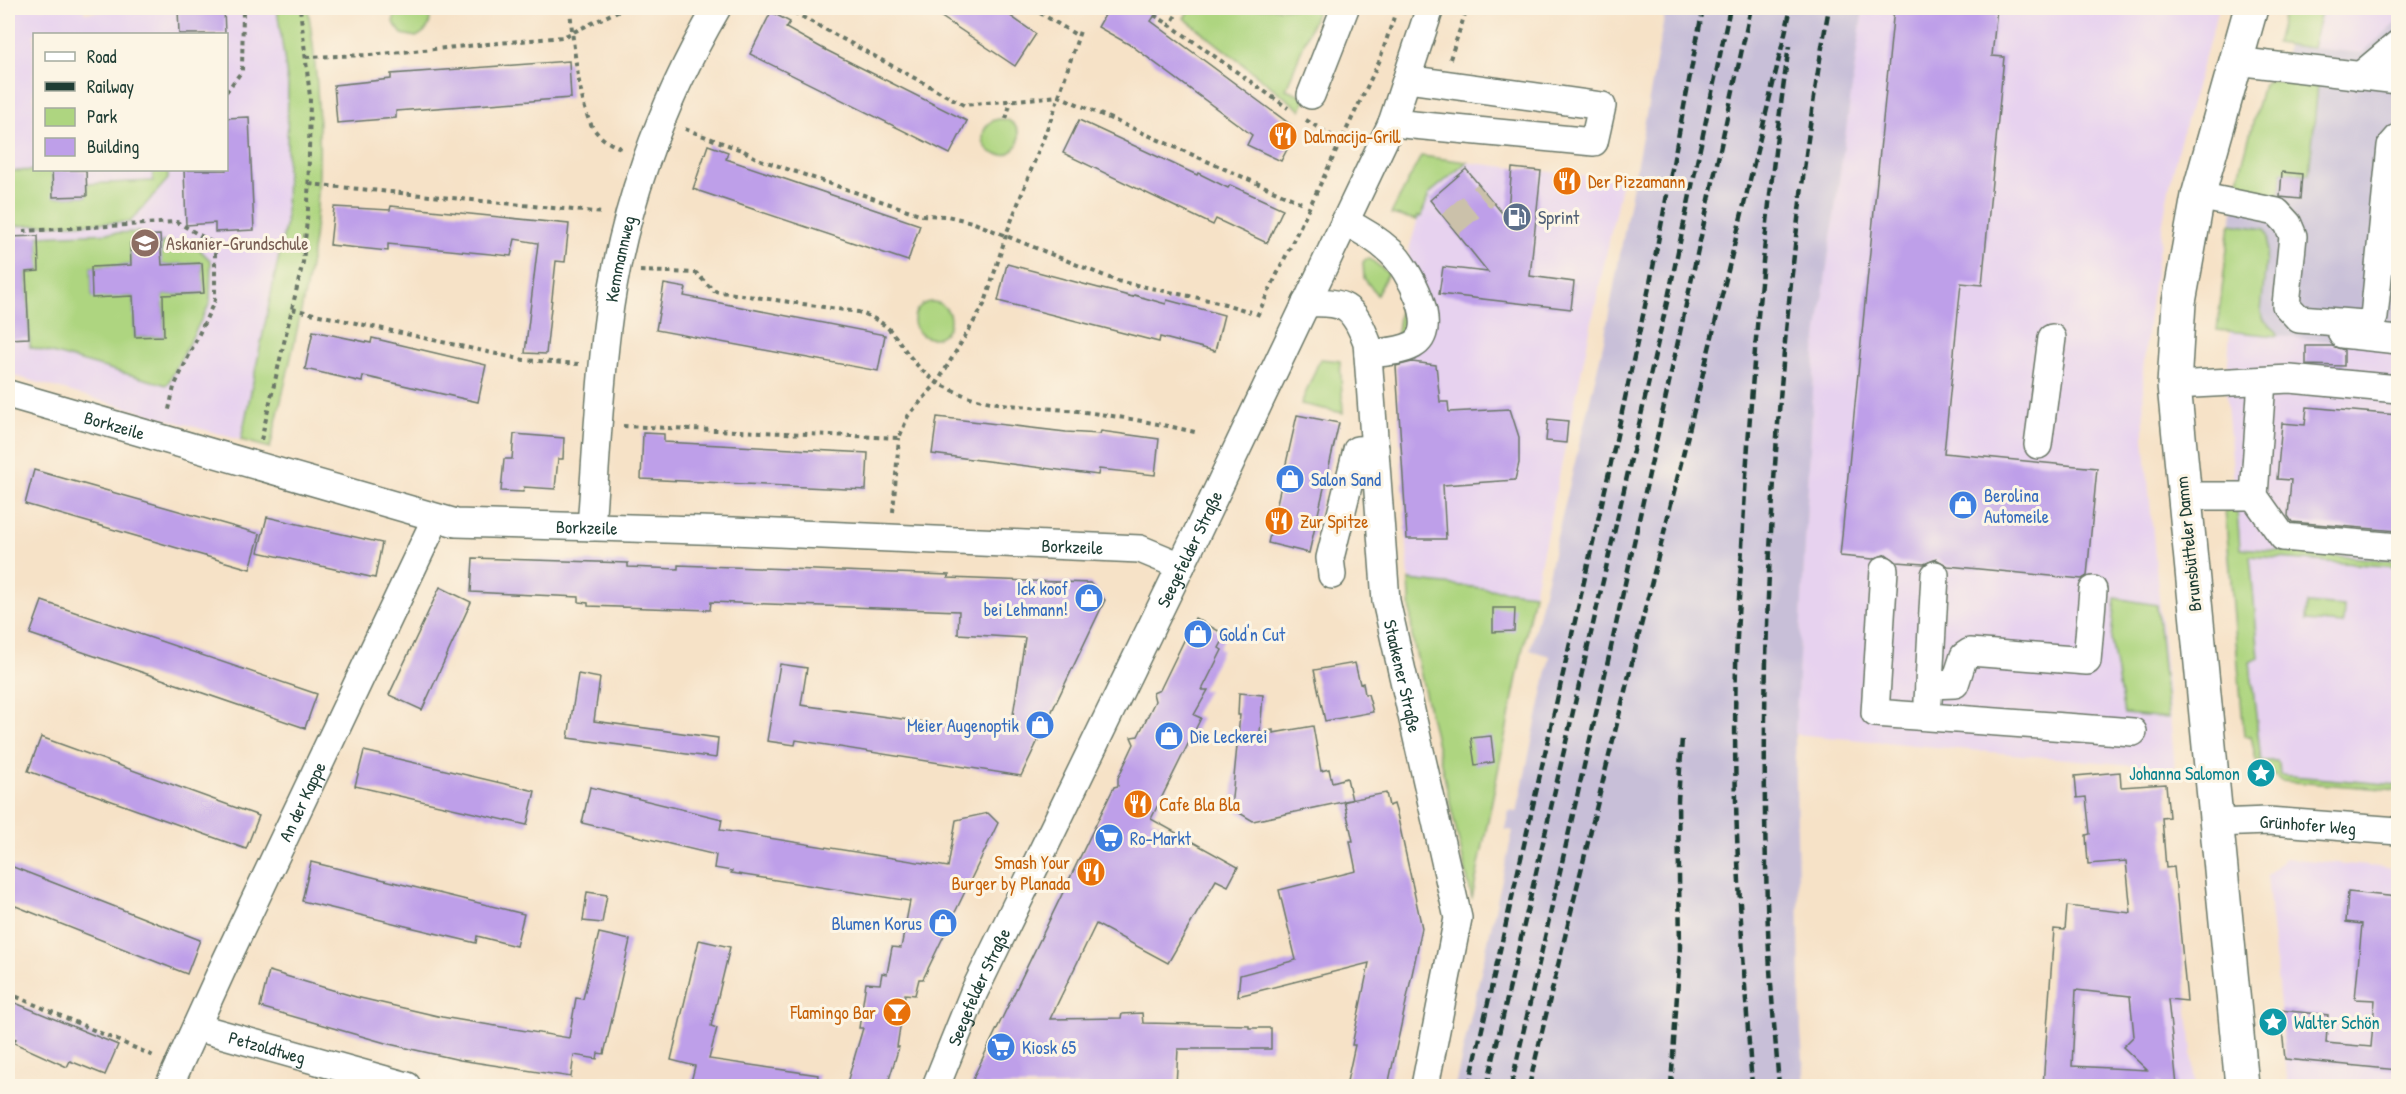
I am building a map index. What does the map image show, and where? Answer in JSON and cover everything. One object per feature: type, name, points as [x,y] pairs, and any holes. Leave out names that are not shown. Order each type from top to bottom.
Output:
[{"type":"main road","name":"Brunsbütteler Damm","points":[[2242,1086],[2175,385],[2179,302],[2197,202],[2251,8]]},
{"type":"street","name":"Kemmannweg","points":[[591,527],[607,328],[616,270],[640,177],[672,98],[717,8]]},
{"type":"street","points":[[1302,108],[1345,8]]},
{"type":"street","name":"Seegefelder Straße","points":[[936,1086],[974,992],[1181,566],[1392,123],[1430,8]]},
{"type":"street","points":[[2360,76],[2398,44]]},
{"type":"street","points":[[2235,61],[2398,80]]},
{"type":"street","points":[[1392,123],[1594,142],[1602,106],[1407,79]]},
{"type":"street","points":[[2197,202],[2277,212],[2288,224],[2293,236],[2286,305],[2299,319],[2364,324],[2374,317],[2391,146],[2398,138]]},
{"type":"street","points":[[2197,202],[2267,222],[2277,234],[2272,312],[2284,328],[2398,340]]},
{"type":"street","points":[[1345,222],[1365,231],[1392,253],[1413,283],[1424,310],[1425,327],[1415,344],[1401,350],[1368,354]]},
{"type":"street","name":"Staakener Straße","points":[[1306,303],[1334,301],[1349,310],[1359,322],[1367,342],[1386,601],[1458,918],[1425,1086]]},
{"type":"street","points":[[2038,445],[2052,338]]},
{"type":"street","points":[[2175,385],[2290,379],[2398,389]]},
{"type":"street","points":[[2262,381],[2254,496],[2283,537],[2398,547]]},
{"type":"street","name":"Borkzeile","points":[[8,394],[456,523],[1140,549],[1181,566]]},
{"type":"street","points":[[1332,575],[1330,558],[1358,450],[1375,449]]},
{"type":"street","points":[[2184,496],[2254,496]]},
{"type":"street","name":"An der Kappe","points":[[170,1086],[195,1027],[436,518]]},
{"type":"street","points":[[1884,570],[1875,713],[2133,732]]},
{"type":"street","points":[[1927,717],[1935,575]]},
{"type":"street","points":[[1929,685],[1955,684],[1964,656],[1970,652],[2086,662],[2093,590]]},
{"type":"street","name":"Grünhofer Weg","points":[[2216,824],[2268,821],[2398,831]]},
{"type":"street","name":"Petzoldtweg","points":[[195,1027],[407,1086]]},
{"type":"path","points":[[224,10],[266,8]]},
{"type":"path","points":[[259,450],[303,262],[309,184],[310,97],[300,8]]},
{"type":"path","points":[[570,8],[585,111],[592,126],[602,138],[615,147],[629,150]]},
{"type":"path","points":[[306,57],[370,55],[563,37],[624,8]]},
{"type":"path","points":[[786,8],[964,105],[1059,96],[1302,203]]},
{"type":"path","points":[[1032,8],[1078,36]]},
{"type":"path","points":[[1170,25],[1180,8]]},
{"type":"path","points":[[1257,316],[1379,62],[1397,8]]},
{"type":"path","points":[[1449,62],[1467,8]]},
{"type":"path","points":[[228,90],[243,71],[243,9]]},
{"type":"path","points":[[1154,15],[1302,108],[1334,137]]},
{"type":"path","points":[[893,512],[899,438],[908,416],[937,382],[985,303],[1006,237],[1059,96],[1081,28]]},
{"type":"path","points":[[1006,119],[1011,101]]},
{"type":"path","points":[[679,127],[744,151],[758,159],[922,215],[947,216],[963,220],[1118,281],[1218,302],[1251,312]]},
{"type":"path","points":[[309,184],[609,213]]},
{"type":"path","points":[[23,231],[177,222],[214,244],[215,300],[174,387],[166,423]]},
{"type":"path","points":[[634,271],[696,273],[714,291],[858,312],[877,319],[890,329],[920,369],[937,382],[964,395],[994,402],[1136,419],[1195,432]]},
{"type":"path","points":[[292,309],[524,360],[582,364]]},
{"type":"path","points":[[616,425],[899,438]]},
{"type":"path","points":[[8,993],[151,1055]]},
{"type":"shaded area","name":"Askanier-Grundschule","points":[[8,8],[84,8],[84,13],[137,8],[277,8],[288,85],[286,223],[241,440],[8,374]]},
{"type":"shaded area","points":[[1666,8],[1863,8],[1815,353],[1795,734],[1801,1032],[1805,1086],[1455,1086],[1513,831],[1505,829],[1509,811],[1517,812],[1550,656],[1530,650],[1603,345]]},
{"type":"shaded area","points":[[1863,8],[2219,8],[2179,145],[2167,198],[2151,298],[2143,370],[2144,438],[2175,769],[1795,734],[1815,353]]},
{"type":"shaded area","points":[[2298,8],[2398,8],[2398,21],[2363,53],[2287,45]]},
{"type":"shaded area","points":[[2398,21],[2398,348],[2217,330],[2236,188],[2263,84],[2270,80],[2283,81],[2287,45],[2362,53]]},
{"type":"shaded area","points":[[1463,162],[1622,180],[1534,594],[1409,580],[1396,361],[1409,250],[1427,186]]},
{"type":"shaded area","points":[[2230,331],[2398,348],[2398,790],[2281,781],[2256,760],[2251,736],[2244,736],[2227,548],[2240,548],[2226,392]]},
{"type":"shaded area","points":[[2285,858],[2398,869],[2398,1086],[2288,1086],[2267,875]]},
{"type":"shaded area","points":[[2050,988],[2187,1001],[2195,1086],[2043,1086]]},
{"type":"green space","points":[[277,8],[308,8],[316,72],[319,169],[310,266],[270,448],[241,440],[286,222],[288,85]]},
{"type":"green space","points":[[397,8],[426,8],[430,17],[429,25],[416,37],[402,34],[393,22]]},
{"type":"green space","points":[[1190,8],[1318,8],[1286,89],[1306,97],[1301,110],[1184,18]]},
{"type":"green space","points":[[2285,8],[2322,8],[2312,48],[2276,43]]},
{"type":"green space","points":[[2270,80],[2318,85],[2309,174],[2282,172],[2280,198],[2236,188],[2263,84]]},
{"type":"green space","points":[[1001,119],[1014,124],[1019,137],[1014,150],[1001,155],[988,150],[983,137],[988,124]]},
{"type":"green space","points":[[1421,156],[1467,162],[1429,194],[1421,217],[1418,216],[1417,220],[1391,214]]},
{"type":"green space","points":[[9,171],[52,171],[54,197],[87,196],[87,184],[153,181],[153,171],[168,171],[168,179],[130,222],[10,226]]},
{"type":"green space","points":[[2230,224],[2265,229],[2268,238],[2261,312],[2264,320],[2277,332],[2277,336],[2217,330]]},
{"type":"green space","points":[[139,232],[139,243],[130,244],[131,265],[91,267],[92,297],[133,296],[135,337],[164,336],[163,295],[203,293],[202,263],[161,265],[161,242],[187,244],[189,249],[199,249],[211,261],[210,303],[167,385],[30,347],[26,272],[39,271],[38,236]]},
{"type":"green space","points":[[1370,259],[1388,273],[1377,295],[1364,278],[1363,262]]},
{"type":"green space","points":[[1403,284],[1409,288],[1413,329],[1396,341]]},
{"type":"green space","points":[[932,302],[945,307],[950,320],[945,333],[932,338],[919,333],[914,320],[919,307]]},
{"type":"green space","points":[[1320,359],[1340,361],[1343,413],[1301,404]]},
{"type":"green space","points":[[2225,510],[2237,511],[2240,548],[2398,561],[2398,567],[2250,556],[2259,658],[2250,662],[2261,761],[2279,763],[2280,775],[2398,785],[2398,790],[2281,781],[2256,760],[2251,736],[2244,736]]},
{"type":"green space","points":[[1409,580],[1534,594],[1472,899],[1412,636]]},
{"type":"green space","points":[[2115,598],[2157,605],[2168,718],[2124,714],[2111,639]]},
{"type":"green space","points":[[2307,603],[2344,606],[2343,624],[2306,621]]},
{"type":"building","points":[[178,8],[224,8],[225,33],[179,33]]},
{"type":"building","points":[[928,8],[999,8],[1036,34],[1015,66]]},
{"type":"building","points":[[1109,8],[1160,8],[1151,21],[1291,125],[1285,133],[1294,136],[1281,161],[1247,145],[1252,135],[1132,46],[1098,27]]},
{"type":"building","points":[[1894,8],[1997,8],[1992,56],[2004,57],[1982,285],[1961,283],[1944,453],[2097,468],[2087,576],[2082,579],[1948,566],[1936,559],[1924,564],[1897,562],[1886,554],[1873,559],[1840,556]]},
{"type":"building","points":[[771,12],[790,22],[786,28],[967,121],[950,154],[750,54]]},
{"type":"building","points":[[569,61],[571,98],[396,111],[396,118],[337,123],[334,85],[391,79],[391,74]]},
{"type":"building","points":[[249,117],[254,230],[215,232],[215,223],[186,225],[184,171],[228,171],[228,118]]},
{"type":"building","points":[[1079,120],[1197,175],[1198,173],[1228,188],[1230,185],[1283,209],[1267,243],[1216,219],[1213,225],[1063,153]]},
{"type":"building","points":[[708,145],[728,152],[726,159],[920,225],[908,261],[693,189]]},
{"type":"building","points":[[1512,168],[1541,171],[1530,276],[1574,282],[1571,309],[1439,294],[1443,267],[1488,272],[1430,200],[1466,169],[1507,219]]},
{"type":"building","points":[[52,171],[86,171],[87,196],[53,197]]},
{"type":"building","points":[[2282,172],[2302,174],[2300,199],[2280,197]]},
{"type":"building","points":[[391,206],[569,224],[565,262],[556,261],[546,354],[525,353],[538,243],[515,239],[511,256],[388,244],[388,251],[330,245],[334,207],[390,210]]},
{"type":"building","points":[[160,235],[162,265],[202,263],[204,293],[163,295],[164,336],[135,337],[133,296],[92,298],[91,267],[131,265],[130,243],[139,243],[139,236]]},
{"type":"building","points":[[38,236],[39,271],[26,272],[29,338],[8,339],[8,237]]},
{"type":"building","points":[[1007,264],[1133,297],[1134,295],[1166,304],[1167,300],[1224,315],[1215,351],[1160,337],[1159,342],[998,301]]},
{"type":"building","points":[[664,284],[686,288],[684,296],[885,335],[878,371],[656,330]]},
{"type":"building","points":[[313,331],[371,343],[372,338],[486,365],[478,402],[363,376],[362,382],[305,369]]},
{"type":"building","points":[[2306,346],[2332,346],[2344,350],[2344,366],[2306,365]]},
{"type":"building","points":[[1412,362],[1436,365],[1440,402],[1448,402],[1449,412],[1510,409],[1519,437],[1519,463],[1515,480],[1443,485],[1446,539],[1407,539],[1396,366]]},
{"type":"building","points":[[2307,407],[2398,415],[2398,531],[2292,522],[2288,516],[2291,480],[2277,479],[2282,423],[2305,425]]},
{"type":"building","points":[[1297,415],[1339,423],[1309,553],[1268,543]]},
{"type":"building","points":[[937,417],[1066,432],[1100,434],[1101,431],[1159,439],[1155,475],[1099,469],[1098,475],[932,454]]},
{"type":"building","points":[[1548,419],[1568,421],[1566,443],[1546,441]]},
{"type":"building","points":[[643,433],[664,434],[664,442],[868,453],[866,490],[641,479]]},
{"type":"building","points":[[514,434],[564,438],[563,459],[558,459],[555,489],[524,487],[523,492],[501,491],[504,459],[512,459]]},
{"type":"building","points":[[34,470],[260,534],[250,569],[25,504]]},
{"type":"building","points":[[267,517],[382,543],[375,578],[258,552]]},
{"type":"building","points":[[473,558],[628,563],[628,567],[678,569],[678,565],[949,575],[948,578],[1090,583],[1105,600],[1021,776],[796,740],[795,745],[767,741],[780,664],[807,668],[801,705],[1010,734],[1025,638],[958,634],[959,611],[711,602],[710,610],[588,606],[588,603],[579,602],[579,597],[471,592]]},
{"type":"building","points":[[440,587],[471,602],[422,710],[389,695]]},
{"type":"building","points":[[42,601],[317,694],[305,728],[30,634]]},
{"type":"building","points":[[1493,608],[1515,608],[1514,631],[1493,632]]},
{"type":"building","points":[[1195,618],[1226,635],[1219,648],[1222,650],[1202,690],[1208,690],[1194,715],[1201,718],[1151,819],[1238,867],[1228,886],[1216,880],[1168,963],[1096,924],[1050,1019],[1121,1018],[1122,1014],[1142,1013],[1143,1023],[1249,1025],[1249,1028],[1271,1028],[1271,1049],[1178,1049],[1176,1086],[971,1086],[1114,787],[1118,786],[1118,778],[1134,744],[1131,737],[1138,736],[1155,701],[1153,693],[1160,690]]},
{"type":"building","points":[[1355,663],[1360,684],[1363,683],[1373,712],[1325,721],[1314,670]]},
{"type":"building","points":[[578,674],[600,678],[594,721],[718,738],[716,758],[568,738]]},
{"type":"building","points":[[1239,693],[1263,695],[1260,733],[1313,726],[1321,771],[1329,769],[1332,782],[1347,778],[1352,800],[1253,821],[1231,808],[1240,715],[1238,715]]},
{"type":"building","points":[[1491,736],[1494,762],[1475,765],[1471,738]]},
{"type":"building","points":[[41,737],[259,816],[246,849],[28,771]]},
{"type":"building","points":[[364,751],[535,791],[527,825],[355,786]]},
{"type":"building","points":[[2120,772],[2121,787],[2166,784],[2169,817],[2162,818],[2166,868],[2174,867],[2187,1001],[2168,999],[2177,1086],[2163,1086],[2158,1081],[2157,1086],[2043,1086],[2054,929],[2065,930],[2067,906],[2131,913],[2126,861],[2088,864],[2086,835],[2090,834],[2086,797],[2077,798],[2075,776]],"holes":[[[2076,990],[2130,996],[2134,1036],[2123,1047],[2147,1070],[2072,1066]]]},
{"type":"building","points":[[590,787],[722,819],[720,830],[948,867],[956,820],[988,813],[998,823],[923,979],[919,979],[915,995],[905,994],[897,1047],[899,1047],[887,1086],[846,1086],[863,1028],[859,1028],[866,983],[880,984],[882,973],[887,974],[892,947],[901,948],[910,901],[731,873],[732,871],[714,868],[716,855],[582,823]]},
{"type":"building","points":[[1386,793],[1389,806],[1394,804],[1397,814],[1422,928],[1388,1086],[1346,1086],[1369,963],[1238,996],[1240,975],[1296,960],[1279,890],[1356,871],[1350,841],[1353,841],[1344,801]]},
{"type":"building","points":[[311,862],[524,914],[516,946],[477,936],[476,943],[302,901]]},
{"type":"building","points":[[8,865],[200,940],[187,974],[8,903]]},
{"type":"building","points":[[587,892],[607,895],[602,923],[583,921]]},
{"type":"building","points":[[2348,892],[2398,897],[2398,1070],[2285,1059],[2280,1010],[2328,1015],[2326,1043],[2371,1047],[2375,1000],[2355,999],[2362,924],[2346,922]]},
{"type":"building","points":[[599,933],[630,940],[604,1054],[598,1053],[597,1059],[574,1055],[571,1077],[460,1060],[389,1044],[260,1007],[269,971],[356,997],[442,1017],[569,1038],[576,998],[583,999]]},
{"type":"building","points":[[699,940],[730,947],[711,1026],[717,1028],[709,1059],[818,1075],[817,1086],[690,1086],[695,1066],[671,1060]]},
{"type":"building","points":[[8,1000],[118,1045],[105,1075],[70,1061],[67,1067],[14,1043],[16,1039],[8,1036]]},
{"type":"tunnel","points":[[1450,224],[1486,194]]},
{"type":"railway","points":[[1469,1086],[1609,472],[1650,283],[1703,8]]},
{"type":"railway","points":[[1487,1086],[1668,298],[1730,8]]},
{"type":"railway","points":[[1511,1086],[1610,652],[1751,8]]},
{"type":"railway","points":[[1529,1086],[1791,8]]},
{"type":"railway","points":[[1779,1086],[1770,969],[1766,854],[1765,704],[1770,555],[1786,331],[1810,128],[1829,8]]},
{"type":"railway","points":[[1752,1086],[1741,929],[1735,772],[1737,649],[1755,345],[1773,165],[1789,46]]},
{"type":"railway","points":[[1671,1086],[1680,950],[1678,800],[1682,738]]},
{"type":"place","name":"Dalmacija-Grill","points":[[1283,136]]},
{"type":"place","name":"Der Pizzamann","points":[[1567,181]]},
{"type":"place","name":"Sprint","points":[[1517,217]]},
{"type":"place","name":"Askanier-Grundschule","points":[[145,243]]},
{"type":"place","name":"Salon Sand","points":[[1290,479]]},
{"type":"place","name":"Berolina Automeile","points":[[1963,505]]},
{"type":"place","name":"Zur Spitze","points":[[1279,521]]},
{"type":"place","name":"Ick koof bei Lehmann!","points":[[1089,598]]},
{"type":"place","name":"Gold'n Cut","points":[[1198,634]]},
{"type":"place","name":"Meier Augenoptik","points":[[1040,725]]},
{"type":"place","name":"Die Leckerei","points":[[1169,736]]},
{"type":"place","name":"Johanna Salomon","points":[[2261,773]]},
{"type":"place","name":"Cafe Bla Bla","points":[[1138,804]]},
{"type":"place","name":"Ro-Markt","points":[[1109,838]]},
{"type":"place","name":"Smash Your Burger by Planada","points":[[1091,872]]},
{"type":"place","name":"Blumen Korus","points":[[943,923]]},
{"type":"place","name":"Flamingo Bar","points":[[897,1012]]},
{"type":"place","name":"Walter Schön","points":[[2273,1022]]},
{"type":"place","name":"Kiosk 65","points":[[1001,1047]]}]
